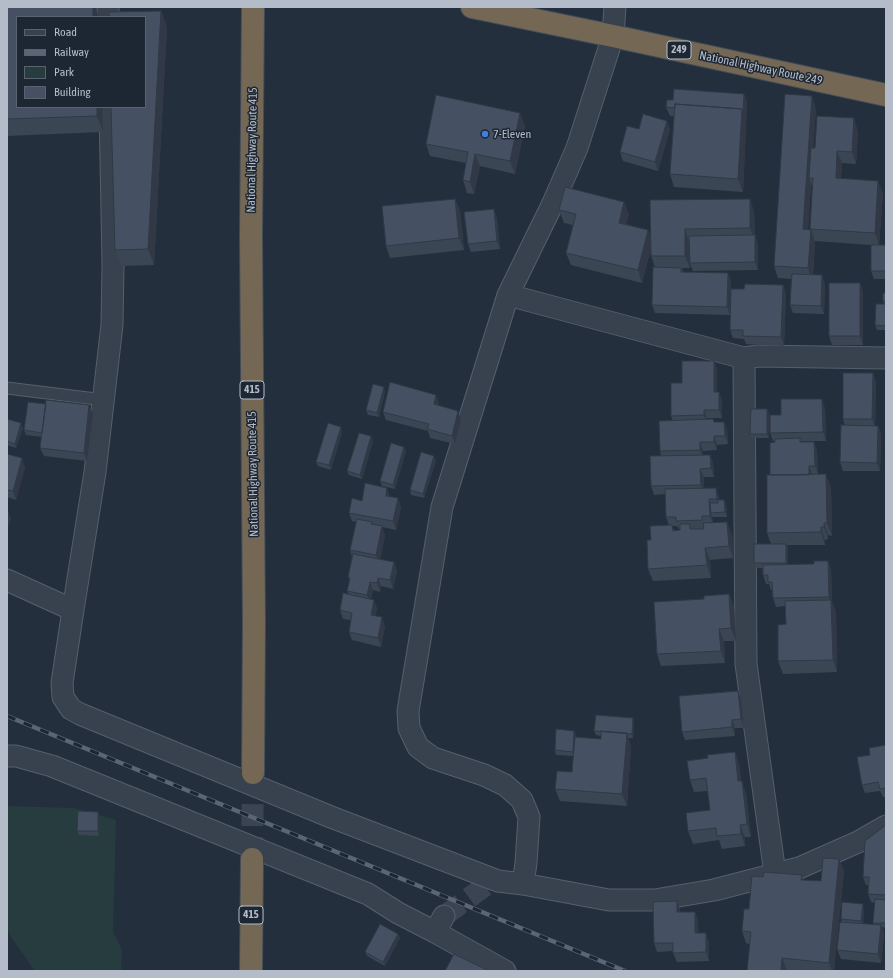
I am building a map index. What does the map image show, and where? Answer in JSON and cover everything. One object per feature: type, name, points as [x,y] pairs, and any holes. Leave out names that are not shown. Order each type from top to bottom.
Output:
[{"type":"highway","name":"National Highway Route 415","points":[[253,7],[251,236],[254,623],[253,773]]},
{"type":"highway","name":"National Highway Route 249","points":[[472,7],[886,95]]},
{"type":"highway","name":"415","points":[[251,971],[252,859]]},
{"type":"street","points":[[523,884],[529,817],[522,800],[505,785],[484,775],[433,758],[418,747],[409,728],[408,711],[442,507],[508,295],[553,203],[577,148],[612,36],[614,7]]},
{"type":"street","points":[[110,108],[112,325],[95,472],[62,683],[63,696],[71,709],[492,883],[523,884],[609,900],[655,900],[714,890],[775,874],[806,865],[858,842],[886,826]]},
{"type":"street","points":[[508,295],[744,358],[758,356],[886,358]]},
{"type":"street","points":[[744,358],[746,664],[775,874]]},
{"type":"street","points":[[7,580],[73,610]]},
{"type":"street","points":[[7,756],[16,756],[52,766],[368,894],[398,913],[440,924],[504,971]]},
{"type":"lane","points":[[7,388],[104,400]]},
{"type":"green space","points":[[8,806],[74,808],[116,820],[113,932],[122,950],[121,971],[35,971],[11,937],[7,928]]},
{"type":"building","points":[[7,7],[93,7],[93,16],[16,16],[16,108],[97,108],[97,116],[7,119]]},
{"type":"building","points":[[161,11],[148,249],[115,250],[111,108],[146,108],[146,16],[109,16],[109,12]]},
{"type":"building","points":[[674,89],[744,94],[743,113],[742,109],[675,104],[675,108],[666,107],[667,100],[673,100]]},
{"type":"building","points":[[785,94],[812,96],[803,229],[811,230],[808,268],[774,266]]},
{"type":"building","points":[[436,95],[520,113],[510,161],[475,154],[470,182],[463,180],[468,152],[426,144]]},
{"type":"building","points":[[675,104],[742,109],[738,179],[670,174]]},
{"type":"building","points":[[643,114],[667,121],[655,162],[620,152],[627,126],[639,129]]},
{"type":"building","points":[[817,116],[854,118],[852,152],[837,151],[836,178],[878,181],[875,233],[810,229],[813,178],[809,178],[811,148],[815,148]]},
{"type":"building","points":[[565,187],[624,202],[619,223],[648,230],[638,270],[566,253],[576,214],[559,210]]},
{"type":"building","points":[[455,199],[459,238],[386,246],[382,206]]},
{"type":"building","points":[[750,199],[750,228],[685,229],[685,256],[651,256],[650,200]]},
{"type":"building","points":[[494,209],[497,241],[468,244],[464,212]]},
{"type":"building","points":[[755,235],[755,262],[690,263],[689,236]]},
{"type":"building","points":[[871,245],[886,245],[886,271],[871,271]]},
{"type":"building","points":[[653,267],[681,268],[681,272],[728,273],[727,307],[652,305]]},
{"type":"building","points":[[792,274],[822,275],[821,306],[790,305]]},
{"type":"building","points":[[829,283],[860,283],[860,336],[829,336]]},
{"type":"building","points":[[745,284],[783,285],[781,337],[743,336],[743,330],[730,330],[731,289],[744,289]]},
{"type":"building","points":[[883,293],[886,293],[886,301],[883,301]]},
{"type":"building","points":[[876,304],[886,304],[886,326],[875,325]]},
{"type":"building","points":[[682,361],[714,361],[714,392],[719,392],[719,410],[704,410],[704,415],[671,416],[671,383],[682,383]]},
{"type":"building","points":[[843,373],[873,373],[872,419],[843,419]]},
{"type":"building","points":[[390,382],[436,395],[434,404],[458,411],[452,436],[427,429],[429,424],[383,412]]},
{"type":"building","points":[[373,384],[384,387],[377,413],[366,410]]},
{"type":"building","points":[[781,399],[822,399],[823,432],[770,433],[770,415],[781,415]]},
{"type":"building","points":[[46,400],[89,405],[84,453],[40,448]]},
{"type":"building","points":[[28,402],[46,404],[42,433],[24,430]]},
{"type":"building","points":[[751,409],[767,409],[767,434],[750,434]]},
{"type":"building","points":[[7,419],[21,423],[15,444],[7,441]]},
{"type":"building","points":[[713,419],[714,422],[724,422],[725,436],[714,436],[714,442],[700,442],[700,450],[660,451],[659,421]]},
{"type":"building","points":[[328,423],[341,427],[329,465],[316,462]]},
{"type":"building","points":[[841,425],[878,426],[877,463],[840,462]]},
{"type":"building","points":[[359,433],[371,436],[360,475],[347,471]]},
{"type":"building","points":[[800,438],[800,442],[814,442],[815,466],[809,466],[809,475],[770,475],[770,443],[775,442],[775,439]]},
{"type":"building","points":[[391,443],[404,447],[393,485],[380,481]]},
{"type":"building","points":[[421,452],[434,456],[423,494],[410,490]]},
{"type":"building","points":[[7,454],[22,458],[13,491],[7,490]]},
{"type":"building","points":[[710,455],[711,468],[700,469],[701,485],[651,486],[650,456]]},
{"type":"building","points":[[826,474],[827,523],[824,523],[824,527],[821,527],[821,532],[767,533],[767,475]]},
{"type":"building","points":[[365,483],[387,488],[386,496],[398,498],[393,521],[349,513],[352,498],[362,501]]},
{"type":"building","points":[[716,488],[717,499],[709,499],[710,516],[702,516],[702,520],[676,521],[676,517],[666,517],[665,489]]},
{"type":"building","points":[[718,500],[724,500],[725,512],[711,513],[710,503],[718,503]]},
{"type":"building","points":[[357,519],[382,526],[376,555],[350,550]]},
{"type":"building","points":[[727,522],[729,546],[705,548],[707,565],[648,569],[647,540],[651,540],[650,526],[672,525],[673,531],[680,530],[680,524],[690,524],[690,529],[704,529],[703,523]]},
{"type":"building","points":[[754,544],[786,544],[786,563],[754,563]]},
{"type":"building","points":[[353,554],[394,562],[390,580],[378,578],[377,583],[370,582],[367,595],[347,591],[350,578],[348,577]]},
{"type":"building","points":[[814,561],[828,561],[829,597],[773,598],[772,582],[768,582],[768,575],[763,575],[763,565],[814,564]]},
{"type":"building","points":[[343,593],[374,600],[371,615],[382,617],[378,638],[349,632],[352,613],[340,610]]},
{"type":"building","points":[[729,594],[731,628],[719,629],[721,651],[657,654],[654,602],[704,599],[704,596]]},
{"type":"building","points":[[831,600],[833,660],[778,661],[778,625],[786,624],[785,601]]},
{"type":"building","points":[[738,691],[741,719],[732,720],[732,727],[682,732],[679,696]]},
{"type":"building","points":[[596,715],[633,718],[632,734],[594,731]]},
{"type":"building","points":[[556,729],[574,731],[573,752],[555,750]]},
{"type":"building","points":[[601,731],[627,733],[622,794],[555,789],[557,771],[572,772],[575,737],[601,739]]},
{"type":"building","points":[[886,745],[886,788],[880,789],[878,782],[862,785],[857,757],[870,755],[869,748]]},
{"type":"building","points":[[735,752],[738,781],[742,781],[747,824],[740,825],[741,834],[717,836],[716,828],[688,831],[686,813],[710,810],[706,778],[690,780],[687,761],[708,758],[707,755]]},
{"type":"building","points":[[78,811],[98,812],[98,831],[77,831]]},
{"type":"building","points":[[886,825],[886,895],[868,894],[869,877],[863,877],[865,841]]},
{"type":"building","points":[[823,858],[839,859],[829,963],[782,958],[781,971],[747,971],[751,932],[742,931],[744,909],[749,909],[752,876],[763,877],[764,872],[802,875],[801,880],[821,881]]},
{"type":"building","points":[[875,899],[886,900],[886,923],[873,923]]},
{"type":"building","points":[[677,901],[677,912],[695,912],[695,933],[706,933],[706,952],[673,953],[673,943],[654,943],[653,902]]},
{"type":"building","points":[[842,902],[863,904],[861,921],[841,919]]},
{"type":"building","points":[[840,922],[881,925],[878,954],[837,950]]},
{"type":"building","points":[[380,924],[398,934],[383,962],[365,952]]},
{"type":"building","points":[[454,954],[489,971],[445,971]]},
{"type":"tunnel","points":[[252,859],[253,773]]},
{"type":"tunnel","points":[[444,916],[485,886]]},
{"type":"railway","points":[[7,716],[625,971]]},
{"type":"place","name":"7-Eleven","points":[[485,134]]}]
